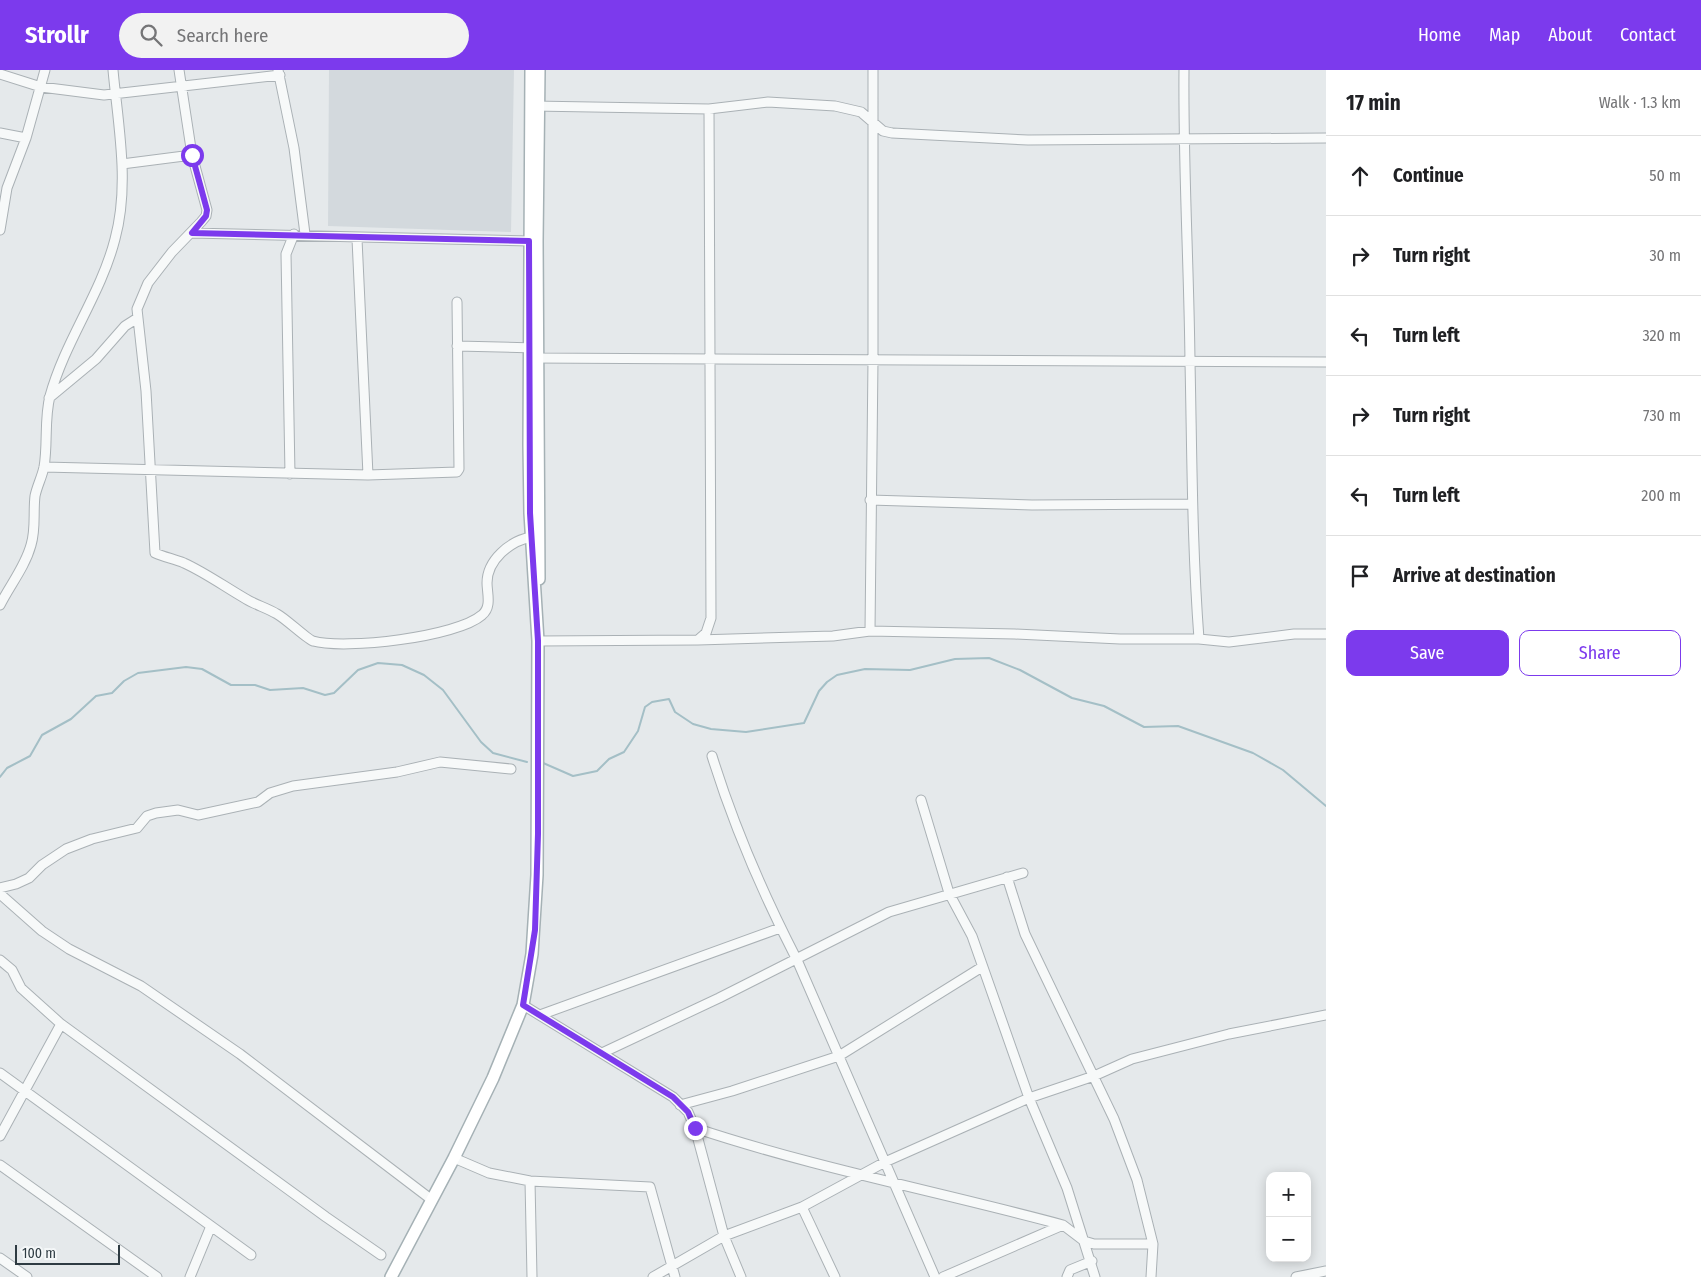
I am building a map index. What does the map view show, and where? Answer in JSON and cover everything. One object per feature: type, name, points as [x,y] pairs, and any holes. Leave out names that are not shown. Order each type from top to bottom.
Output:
[{"type":"main road","points":[[391,1277],[454,1158],[493,1078],[523,1005],[535,930],[538,641],[531,537],[535,106],[532,70]]},
{"type":"main road","points":[[536,598],[540,572],[529,241],[535,106],[540,70]]},
{"type":"street","points":[[0,230],[7,188],[26,138],[45,70]]},
{"type":"street","points":[[0,605],[10,583],[23,567],[31,546],[35,528],[36,496],[44,467],[49,398],[60,365],[104,273],[116,238],[122,164],[113,70]]},
{"type":"street","points":[[179,70],[192,155],[207,210],[206,216],[172,252],[148,283],[140,298],[136,318],[144,364],[155,553],[183,563],[214,578],[246,599],[283,617],[313,641],[363,644],[420,638],[449,630],[482,615],[486,610],[489,595],[487,582],[489,569],[512,543],[531,537]]},
{"type":"street","points":[[870,631],[873,360],[873,70]]},
{"type":"street","points":[[1184,70],[1183,139],[1190,361],[1192,504],[1200,639]]},
{"type":"street","points":[[0,74],[41,87],[104,95],[181,88],[279,72],[294,148],[305,234]]},
{"type":"street","points":[[535,106],[709,109],[754,102],[835,106],[861,112],[883,131],[899,134],[1028,140],[1326,138]]},
{"type":"street","points":[[698,640],[706,633],[711,618],[709,109]]},
{"type":"street","points":[[0,133],[26,138]]},
{"type":"street","points":[[122,164],[192,155]]},
{"type":"street","points":[[192,233],[305,234],[357,239],[529,241]]},
{"type":"street","points":[[290,474],[286,254],[294,234]]},
{"type":"street","points":[[357,239],[368,475]]},
{"type":"street","points":[[44,467],[368,475],[457,472],[457,302]]},
{"type":"street","points":[[49,398],[96,359],[125,326],[136,318]]},
{"type":"street","points":[[457,346],[534,353],[710,359],[1326,362]]},
{"type":"street","points":[[870,500],[1032,505],[1192,504]]},
{"type":"street","points":[[538,641],[698,640],[833,636],[870,631],[1120,639],[1200,639],[1229,642],[1294,634],[1326,634]]},
{"type":"street","points":[[712,756],[729,811],[780,928],[797,960],[935,1277]]},
{"type":"street","points":[[0,888],[29,878],[42,865],[66,849],[92,839],[137,828],[147,816],[156,813],[178,810],[198,815],[258,802],[270,793],[293,786],[397,772],[440,762],[511,769]]},
{"type":"street","points":[[921,800],[949,893],[972,936],[1030,1098],[1067,1188],[1092,1261],[1095,1277]]},
{"type":"street","points":[[602,1053],[797,960],[839,936],[889,912],[1023,873]]},
{"type":"street","points":[[1007,877],[1025,934],[1114,1119],[1137,1180],[1153,1244],[1152,1277]]},
{"type":"street","points":[[0,894],[42,931],[69,949],[141,986],[240,1054],[432,1200]]},
{"type":"street","points":[[540,1015],[780,928]]},
{"type":"street","points":[[0,960],[12,970],[21,988],[61,1024],[381,1255]]},
{"type":"street","points":[[680,1104],[732,1091],[839,1056],[982,967]]},
{"type":"street","points":[[523,1005],[673,1097],[688,1112],[695,1128],[724,1236],[741,1277]]},
{"type":"street","points":[[653,1277],[724,1236],[802,1207],[884,1162],[1030,1098],[1094,1076],[1132,1059],[1229,1034],[1326,1015]]},
{"type":"street","points":[[0,1136],[23,1090],[61,1024]]},
{"type":"street","points":[[0,1074],[251,1255]]},
{"type":"street","points":[[695,1128],[732,1140],[862,1175],[1063,1225],[1084,1241],[1094,1244],[1153,1244]]},
{"type":"street","points":[[454,1158],[489,1173],[530,1181],[650,1187],[675,1277]]},
{"type":"street","points":[[0,1165],[157,1277]]},
{"type":"street","points":[[530,1181],[532,1277]]},
{"type":"street","points":[[802,1207],[836,1277]]},
{"type":"street","points":[[943,1277],[1063,1225]]},
{"type":"street","points":[[190,1277],[211,1226]]},
{"type":"street","points":[[0,1258],[27,1277]]},
{"type":"street","points":[[1067,1277],[1070,1270],[1092,1261]]},
{"type":"street","points":[[1296,1277],[1326,1272]]},
{"type":"shaded area","points":[[329,70],[514,70],[511,232],[328,226]]},
{"type":"waterway","points":[[541,762],[573,776],[597,771],[609,759],[624,752],[638,731],[645,707],[652,702],[669,699],[675,712],[693,724],[711,729],[746,732],[804,723],[819,691],[837,675],[865,669],[910,670],[955,659],[989,658],[1020,670],[1072,698],[1104,706],[1144,727],[1178,726],[1253,753],[1283,770],[1326,806]]},
{"type":"waterway","points":[[0,777],[7,768],[30,756],[42,735],[71,719],[96,696],[112,693],[124,681],[138,673],[186,667],[202,669],[231,685],[255,685],[270,690],[303,688],[325,695],[334,693],[358,670],[378,663],[402,665],[424,675],[443,690],[481,742],[493,753],[527,762]]},
{"type":"route","points":[[192,155],[207,210],[206,216],[192,233],[305,234],[357,239],[529,241],[530,513],[538,641],[538,834],[535,930],[523,1005],[673,1097],[688,1112],[695,1128]]}]
